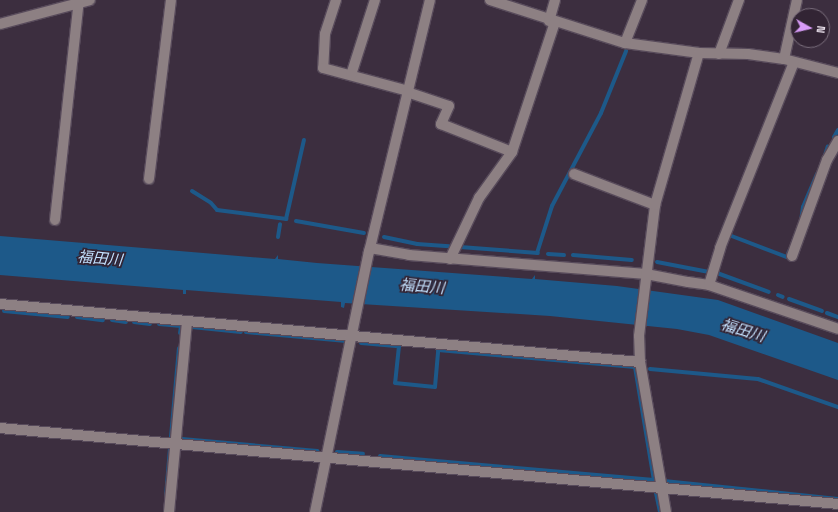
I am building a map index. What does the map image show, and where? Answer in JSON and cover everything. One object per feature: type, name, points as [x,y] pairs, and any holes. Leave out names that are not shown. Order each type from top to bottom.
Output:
[{"type":"street","points":[[0,24],[90,0]]},
{"type":"street","points":[[149,179],[171,0]]},
{"type":"street","points":[[336,0],[325,34],[324,68],[408,92],[449,106],[441,124],[512,152]]},
{"type":"street","points":[[351,75],[375,0]]},
{"type":"street","points":[[315,512],[328,457],[369,252],[430,0]]},
{"type":"street","points":[[492,0],[552,21],[626,43],[699,53],[748,54],[789,60],[838,74]]},
{"type":"street","points":[[450,259],[479,198],[512,152],[552,21],[555,0]]},
{"type":"street","points":[[626,43],[642,0]]},
{"type":"street","points":[[719,54],[739,0]]},
{"type":"street","points":[[709,285],[720,248],[789,60],[797,0]]},
{"type":"street","points":[[55,220],[79,2]]},
{"type":"street","points":[[666,512],[640,362],[639,336],[655,204],[699,53]]},
{"type":"street","points":[[792,256],[816,187],[838,141]]},
{"type":"street","points":[[574,174],[655,204]]},
{"type":"street","points":[[369,252],[645,277],[709,285],[838,329]]},
{"type":"street","points":[[0,304],[640,362]]},
{"type":"street","points":[[170,512],[187,322]]},
{"type":"street","points":[[0,428],[838,504]]},
{"type":"water","name":"福田川","points":[[0,236],[275,259],[278,255],[278,259],[317,263],[532,279],[535,275],[535,279],[617,286],[718,300],[838,343],[838,380],[709,335],[677,329],[550,316],[345,303],[344,308],[341,307],[341,302],[186,290],[186,294],[183,294],[183,290],[0,275]]},
{"type":"waterway","points":[[537,253],[552,206],[601,113],[626,51]]},
{"type":"waterway","points":[[834,137],[838,130]]},
{"type":"waterway","points":[[192,191],[211,203],[217,210],[286,219],[304,140]]},
{"type":"waterway","points":[[825,155],[828,146]]},
{"type":"waterway","points":[[801,221],[803,207],[817,174]]},
{"type":"waterway","points":[[296,221],[364,233]]},
{"type":"waterway","points":[[278,237],[280,224]]},
{"type":"waterway","points":[[729,235],[787,257],[789,251]]},
{"type":"waterway","points":[[384,237],[417,244],[449,246]]},
{"type":"waterway","points":[[460,247],[538,253]]},
{"type":"waterway","points":[[548,254],[564,255]]},
{"type":"waterway","points":[[573,255],[632,260]]},
{"type":"waterway","points":[[657,262],[709,272]]},
{"type":"waterway","points":[[717,273],[769,292]]},
{"type":"waterway","points":[[778,295],[783,297]]},
{"type":"waterway","points":[[789,299],[822,311]]},
{"type":"waterway","points":[[4,311],[68,317]]},
{"type":"waterway","points":[[827,313],[838,317]]},
{"type":"waterway","points":[[77,317],[103,320]]},
{"type":"waterway","points":[[112,320],[126,322]]},
{"type":"waterway","points":[[134,322],[150,324]]},
{"type":"waterway","points":[[159,324],[181,326],[180,333]]},
{"type":"waterway","points":[[192,327],[241,332]]},
{"type":"waterway","points":[[246,332],[344,341]]},
{"type":"waterway","points":[[361,343],[399,346],[395,383],[435,387],[438,350],[635,367],[654,480],[380,456]]},
{"type":"waterway","points":[[171,437],[179,348]]},
{"type":"waterway","points":[[650,369],[758,379],[838,407]]},
{"type":"waterway","points":[[182,439],[317,451]]},
{"type":"waterway","points":[[166,496],[170,448]]},
{"type":"waterway","points":[[337,452],[363,454]]},
{"type":"waterway","points":[[664,481],[838,499]]},
{"type":"waterway","points":[[656,493],[660,512]]}]
